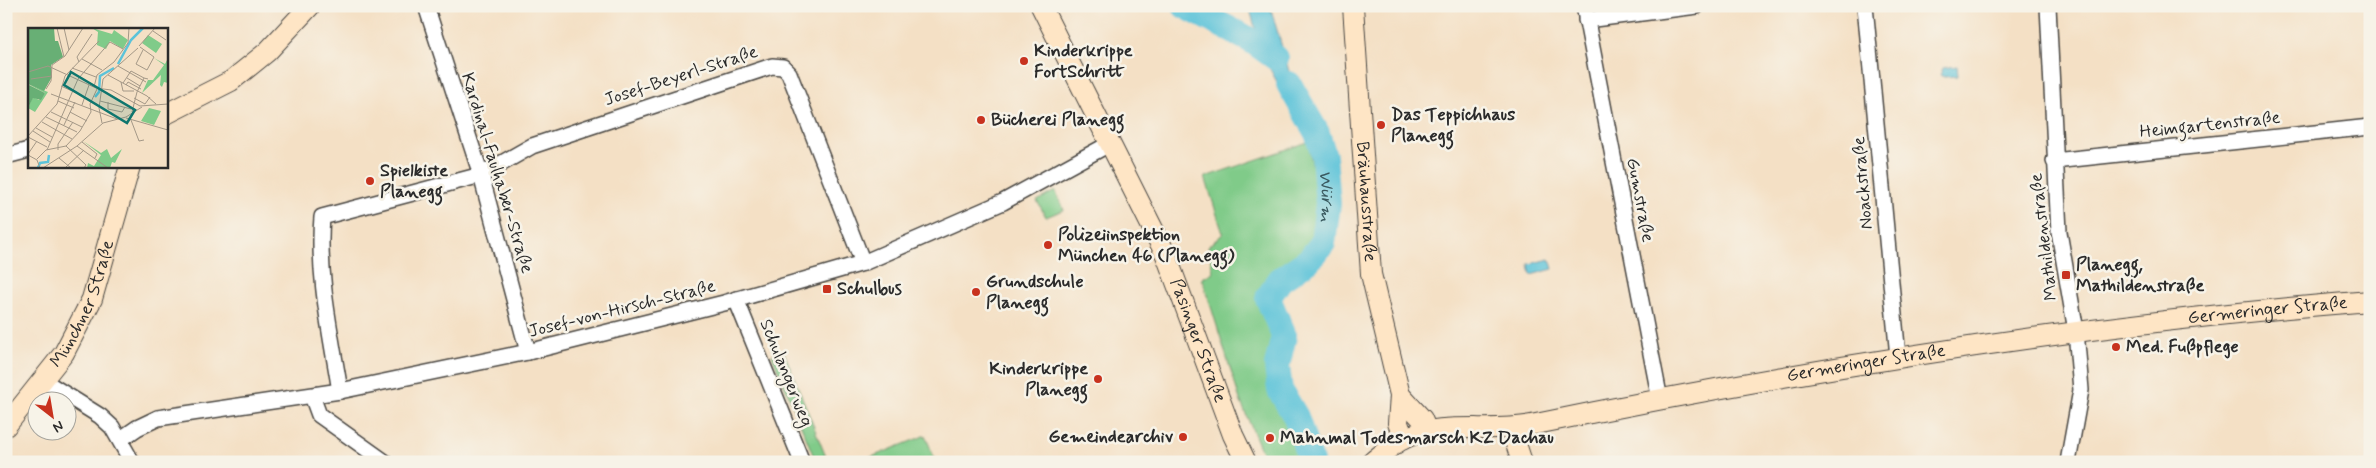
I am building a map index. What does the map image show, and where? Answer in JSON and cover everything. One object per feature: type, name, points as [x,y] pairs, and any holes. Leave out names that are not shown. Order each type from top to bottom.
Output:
[{"type":"main road","points":[[168,113],[230,81],[267,52],[310,6]]},
{"type":"main road","name":"Pasinger Straße","points":[[1041,6],[1166,255],[1233,434],[1246,462]]},
{"type":"main road","name":"Bräuhausstraße","points":[[1353,6],[1371,274],[1400,395],[1398,423],[1404,439]]},
{"type":"main road","name":"Münchner Straße","points":[[6,426],[44,381],[71,341],[92,299],[129,168]]},
{"type":"main road","name":"Germeringer Straße","points":[[1372,462],[1404,439],[1427,431],[1511,429],[1898,357],[2076,331],[2217,315],[2370,301]]},
{"type":"main road","name":"Bräuhausstraße","points":[[1400,395],[1422,419],[1427,431]]},
{"type":"main road","points":[[1511,429],[1522,462]]},
{"type":"street","name":"Kardinal-Faulhaber-Straße","points":[[426,6],[481,175],[528,352]]},
{"type":"street","points":[[1585,13],[1697,6]]},
{"type":"street","name":"Noackstraße","points":[[1865,6],[1898,357]]},
{"type":"street","name":"Mathildenstraße","points":[[2048,6],[2054,161],[2059,232],[2076,331],[2081,390],[2068,462]]},
{"type":"street","name":"Gumstraße","points":[[1585,13],[1660,400]]},
{"type":"street","name":"Josef-Beyerl-Straße","points":[[481,175],[532,146],[772,66],[783,67],[790,73],[796,86],[864,262]]},
{"type":"street","name":"Heimgartenstraße","points":[[2054,161],[2370,127]]},
{"type":"street","name":"Josef-von-Hirsch-Straße","points":[[121,439],[137,428],[158,418],[312,396],[528,352],[736,299],[864,262],[1003,202],[1111,144]]},
{"type":"street","points":[[6,156],[28,150]]},
{"type":"street","points":[[340,391],[326,298],[320,235],[322,217],[481,175]]},
{"type":"street","name":"Schulangerweg","points":[[736,299],[802,462]]},
{"type":"street","points":[[44,381],[100,416],[112,427],[121,439],[132,462]]},
{"type":"street","points":[[312,396],[319,415],[386,462]]},
{"type":"green space","points":[[1308,142],[1319,200],[1316,230],[1308,251],[1273,275],[1260,296],[1275,338],[1268,365],[1275,395],[1289,420],[1303,462],[1266,462],[1240,400],[1202,278],[1213,272],[1208,246],[1223,234],[1205,177]]},
{"type":"green space","points":[[1055,191],[1064,210],[1046,217],[1037,201]]},
{"type":"green space","points":[[783,350],[828,462],[816,462],[772,355]]},
{"type":"green space","points":[[925,435],[936,462],[859,462],[919,438]]},
{"type":"water","points":[[1249,6],[1270,6],[1289,71],[1304,100],[1305,114],[1291,108],[1263,56]]},
{"type":"water","points":[[1957,66],[1958,76],[1944,77],[1940,75],[1943,68]]},
{"type":"water","points":[[1550,259],[1553,269],[1531,275],[1529,264]]},
{"type":"waterway","name":"Würm","points":[[1185,6],[1252,41],[1276,58]]},
{"type":"waterway","name":"Würm","points":[[1289,84],[1317,133],[1324,156],[1328,204],[1323,243],[1309,260],[1280,280],[1268,298],[1284,336],[1277,366],[1280,390],[1296,417],[1311,462]]},
{"type":"place","name":"Kinderkrippe FortSchritt","points":[[1024,61]]},
{"type":"place","name":"Bücherei Planegg","points":[[981,120]]},
{"type":"place","name":"Das Teppichhaus Planegg","points":[[1381,125]]},
{"type":"place","name":"Spielkiste Planegg","points":[[370,181]]},
{"type":"place","name":"Polizeiinspektion München 46 (Planegg)","points":[[1048,245]]},
{"type":"place","name":"Planegg, Mathildenstraße","points":[[2066,275]]},
{"type":"place","name":"Schulbus","points":[[827,289]]},
{"type":"place","name":"Grundschule Planegg","points":[[976,292]]},
{"type":"place","name":"Med. Fußpflege","points":[[2116,347]]},
{"type":"place","name":"Kinderkrippe Planegg","points":[[1098,379]]},
{"type":"place","name":"Gemeindearchiv","points":[[1183,437]]},
{"type":"place","name":"Mahnmal Todesmarsch KZ Dachau","points":[[1270,438]]}]
